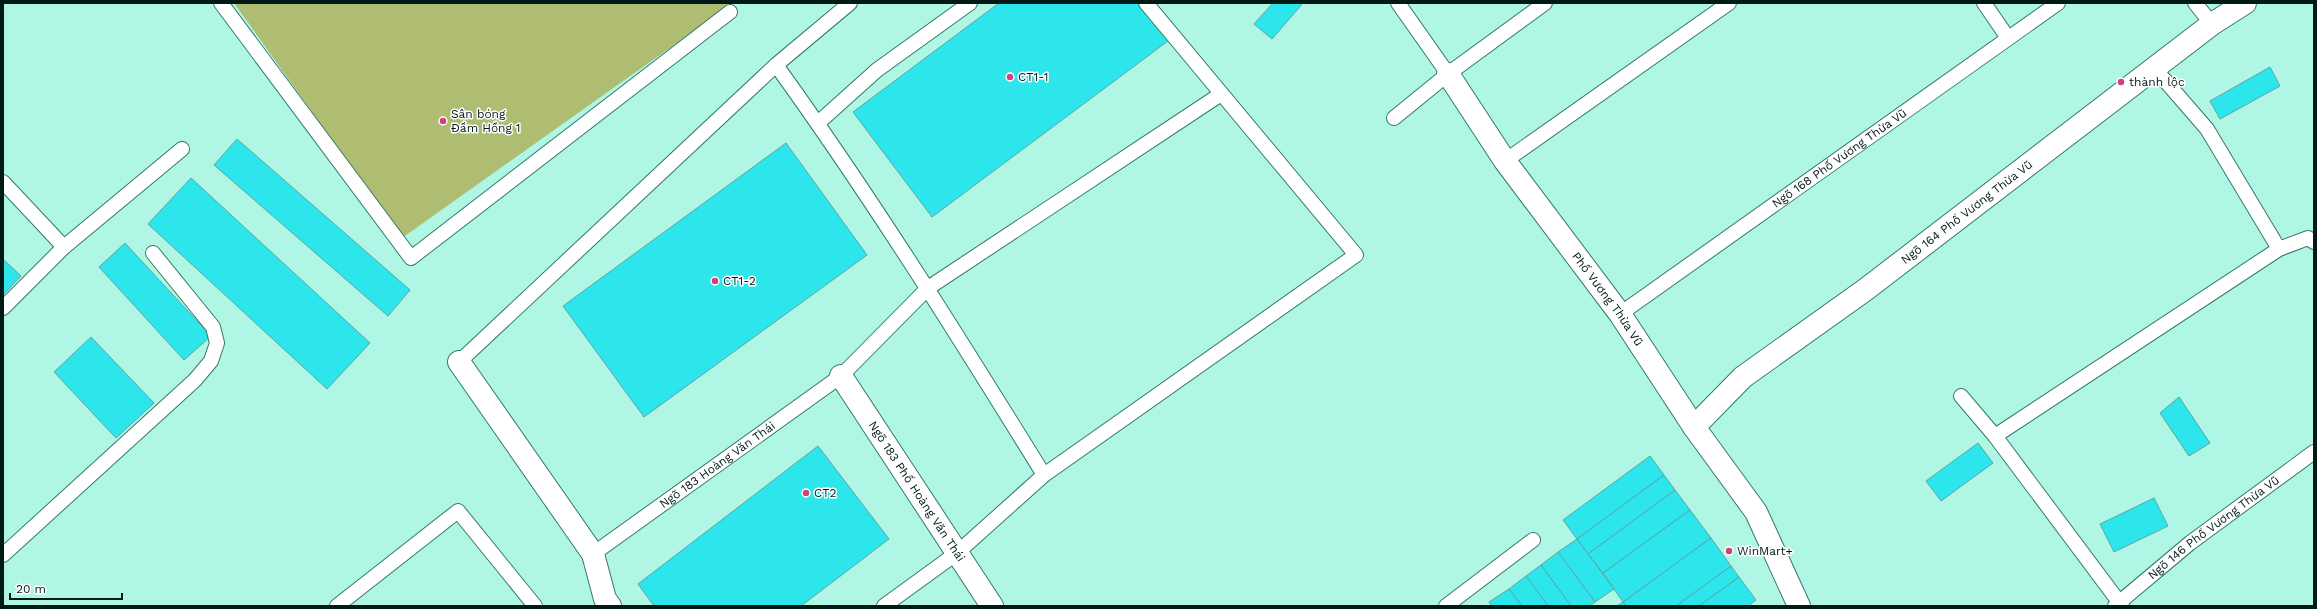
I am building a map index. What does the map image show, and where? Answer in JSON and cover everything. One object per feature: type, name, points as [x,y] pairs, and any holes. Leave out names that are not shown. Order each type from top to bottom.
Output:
[{"type":"street","name":"Ngõ 164 Phố Vương Thừa Vũ","points":[[1694,427],[1743,377],[1865,290],[2155,70],[2212,24],[2246,3]]},
{"type":"street","name":"Phố Vương Thừa Vũ","points":[[1448,74],[1505,161],[1620,314],[1694,427],[1756,512],[1799,606]]},
{"type":"street","points":[[459,362],[593,554],[605,599],[610,606]]},
{"type":"street","name":"Ngõ 183 Phố Hoàng Văn Thái","points":[[841,376],[992,606]]},
{"type":"lane","points":[[221,3],[411,258],[730,12]]},
{"type":"lane","points":[[459,362],[776,65],[850,3]]},
{"type":"lane","points":[[818,123],[877,70],[970,3]]},
{"type":"lane","points":[[884,606],[957,553],[1044,475],[1356,255],[1146,3]]},
{"type":"lane","name":"Phố Vương Thừa Vũ","points":[[1398,3],[1448,74]]},
{"type":"lane","points":[[1394,118],[1448,74],[1545,3]]},
{"type":"lane","points":[[1505,161],[1729,3]]},
{"type":"lane","points":[[1984,3],[2008,38]]},
{"type":"lane","name":"Ngõ 168 Phố Vương Thừa Vũ","points":[[1620,314],[2058,3]]},
{"type":"lane","points":[[2195,3],[2212,24]]},
{"type":"lane","points":[[776,65],[818,123],[928,288],[1044,475]]},
{"type":"lane","points":[[2155,70],[2207,129],[2278,249]]},
{"type":"lane","name":"Ngõ 183 Hoàng Văn Thái","points":[[593,554],[841,376],[928,288],[1221,94]]},
{"type":"lane","points":[[3,308],[64,247],[182,150]]},
{"type":"lane","points":[[3,182],[64,247]]},
{"type":"lane","points":[[1995,436],[2278,249],[2308,238],[2314,242]]},
{"type":"lane","points":[[3,555],[195,380],[211,361],[217,343],[214,327],[153,253]]},
{"type":"lane","points":[[1961,396],[1995,436],[2119,605]]},
{"type":"lane","name":"Ngõ 146 Phố Vương Thừa Vũ","points":[[2119,605],[2190,543],[2314,452]]},
{"type":"lane","points":[[337,606],[458,511],[535,606]]},
{"type":"lane","points":[[1446,606],[1533,540]]},
{"type":"green space","name":"Sân bóng Đầm Hồng 1","points":[[234,3],[733,3],[402,238]]},
{"type":"building","name":"CT1-1","points":[[999,3],[1139,3],[1168,41],[932,217],[853,112]]},
{"type":"building","points":[[1273,3],[1303,3],[1272,39],[1254,24]]},
{"type":"building","points":[[2270,67],[2280,86],[2220,119],[2210,101]]},
{"type":"building","points":[[237,139],[410,290],[388,316],[214,165]]},
{"type":"building","name":"CT1-2","points":[[786,143],[867,255],[644,417],[563,306]]},
{"type":"building","points":[[191,178],[370,343],[327,389],[148,224]]},
{"type":"building","points":[[125,243],[211,336],[184,360],[99,267]]},
{"type":"building","points":[[3,259],[21,276],[3,295]]},
{"type":"building","points":[[91,337],[154,403],[116,438],[54,372]]},
{"type":"building","points":[[2179,397],[2210,443],[2189,456],[2160,413]]},
{"type":"building","points":[[1978,443],[1993,463],[1941,501],[1926,481]]},
{"type":"building","name":"CT2","points":[[818,446],[889,539],[801,606],[654,606],[638,584]]},
{"type":"building","points":[[1650,456],[1664,475],[1577,539],[1563,520]]},
{"type":"building","points":[[1664,475],[1675,490],[1588,554],[1577,539]]},
{"type":"building","points":[[1675,490],[1690,510],[1603,573],[1588,554]]},
{"type":"building","points":[[2154,498],[2168,526],[2114,552],[2100,524]]},
{"type":"building","points":[[1690,510],[1711,538],[1623,602],[1603,573]]},
{"type":"building","points":[[1711,538],[1731,566],[1676,606],[1626,606],[1623,602]]},
{"type":"building","points":[[1577,539],[1614,589],[1595,602],[1558,552]]},
{"type":"building","points":[[1558,552],[1595,602],[1590,606],[1571,606],[1541,565]]},
{"type":"building","points":[[1541,565],[1571,606],[1548,606],[1526,576]]},
{"type":"building","points":[[1731,566],[1739,577],[1699,606],[1676,606]]},
{"type":"building","points":[[1526,576],[1548,606],[1522,606],[1509,589]]},
{"type":"building","points":[[1739,577],[1756,600],[1748,606],[1699,606]]},
{"type":"building","points":[[1509,589],[1522,606],[1492,606],[1489,602]]},
{"type":"building","points":[[1623,602],[1626,606],[1617,606]]},
{"type":"place","name":"CT1-1","points":[[1010,77]]},
{"type":"place","name":"thành lộc","points":[[2121,82]]},
{"type":"place","name":"Sân bóng Đầm Hồng 1","points":[[443,121]]},
{"type":"place","name":"CT1-2","points":[[715,281]]},
{"type":"place","name":"CT2","points":[[806,493]]},
{"type":"place","name":"WinMart+","points":[[1729,551]]}]
